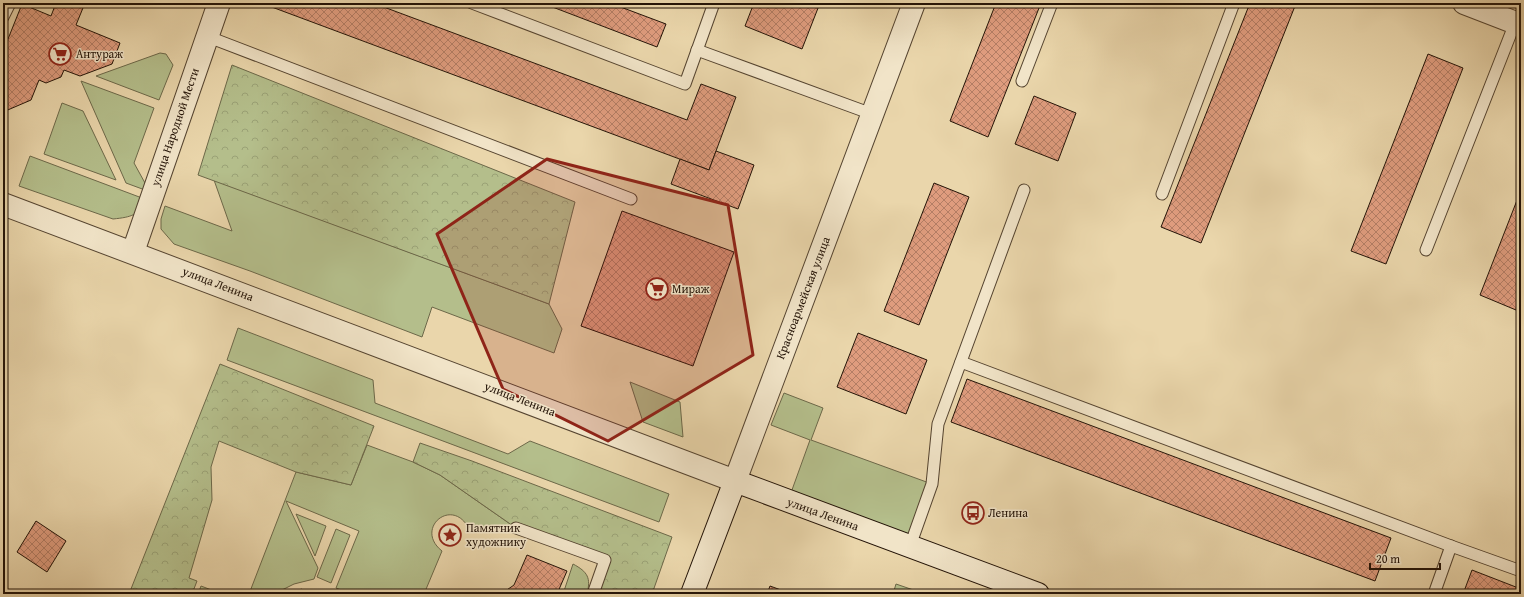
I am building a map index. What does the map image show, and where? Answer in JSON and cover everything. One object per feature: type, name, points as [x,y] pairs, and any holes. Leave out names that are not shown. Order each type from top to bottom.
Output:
[{"type":"street","name":"улица Народной Мести","points":[[133,252],[206,36],[219,3]]},
{"type":"street","name":"Красноармейская улица","points":[[692,594],[914,3]]},
{"type":"street","points":[[1464,3],[1518,24]]},
{"type":"street","name":"улица Ленина","points":[[3,204],[1038,594]]},
{"type":"lane","points":[[3,17],[10,3]]},
{"type":"lane","points":[[472,3],[685,84],[714,3]]},
{"type":"lane","points":[[1022,81],[1052,3]]},
{"type":"lane","points":[[1162,194],[1234,3]]},
{"type":"lane","points":[[1426,250],[1518,24]]},
{"type":"lane","points":[[206,36],[631,199]]},
{"type":"lane","points":[[697,50],[872,114]]},
{"type":"lane","points":[[910,546],[932,484],[938,424],[1024,190]]},
{"type":"lane","points":[[961,362],[1521,572]]},
{"type":"lane","points":[[516,528],[605,560],[593,594]]},
{"type":"lane","points":[[1434,594],[1452,546]]},
{"type":"highlighted area","points":[[547,159],[728,205],[753,355],[608,441],[503,389],[437,234]]},
{"type":"green space","points":[[160,53],[166,54],[173,65],[159,100],[96,76]]},
{"type":"green space","points":[[232,65],[575,202],[549,304],[198,175]]},
{"type":"green space","points":[[81,81],[154,108],[134,163],[145,183],[145,190],[126,183]]},
{"type":"green space","points":[[62,103],[83,111],[116,180],[44,154]]},
{"type":"green space","points":[[30,156],[150,201],[134,214],[113,219],[19,186]]},
{"type":"green space","points":[[214,180],[549,304],[562,329],[554,353],[432,307],[422,337],[250,271],[174,244],[161,229],[161,219],[165,206],[232,231]]},
{"type":"green space","points":[[238,328],[373,380],[375,403],[508,454],[530,441],[669,494],[659,522],[227,360]]},
{"type":"green space","points":[[220,364],[374,426],[351,485],[296,472],[219,441],[211,467],[212,500],[189,578],[197,581],[192,594],[129,594]]},
{"type":"green space","points":[[630,382],[680,402],[683,437],[643,422]]},
{"type":"green space","points":[[784,393],[823,408],[811,440],[932,484],[910,546],[788,501],[810,440],[771,425]]},
{"type":"green space","points":[[420,443],[472,461],[672,537],[652,594],[593,594],[605,561],[516,528],[440,475],[413,462]]},
{"type":"green space","points":[[367,445],[413,462],[440,475],[516,528],[468,527],[461,519],[453,515],[445,516],[438,520],[433,526],[432,534],[434,542],[442,551],[424,594],[352,594],[336,588],[359,531],[286,501],[318,568],[314,579],[294,584],[274,594],[249,594],[296,472],[351,485]]},
{"type":"green space","points":[[296,514],[326,526],[315,556]]},
{"type":"green space","points":[[336,529],[350,535],[331,583],[317,577]]},
{"type":"green space","points":[[573,564],[582,570],[587,576],[589,584],[587,594],[563,594]]},
{"type":"green space","points":[[896,584],[925,594],[893,594]]},
{"type":"green space","points":[[201,586],[222,594],[198,594]]},
{"type":"green space","points":[[302,589],[301,594],[284,594]]},
{"type":"building","name":"Антураж","points":[[56,3],[85,3],[76,25],[120,43],[112,64],[80,76],[64,70],[61,77],[46,83],[39,80],[31,100],[3,112],[3,37],[8,39],[22,4],[51,16]]},
{"type":"building","points":[[261,3],[373,3],[687,120],[701,84],[736,97],[709,170]]},
{"type":"building","points":[[542,3],[610,3],[666,24],[657,47]]},
{"type":"building","points":[[754,3],[820,3],[802,49],[745,26]]},
{"type":"building","points":[[996,3],[1041,3],[988,137],[950,121]]},
{"type":"building","points":[[1250,3],[1288,3],[1295,6],[1201,243],[1161,227]]},
{"type":"building","points":[[1428,54],[1463,68],[1386,264],[1351,251]]},
{"type":"building","points":[[1034,96],[1076,113],[1058,161],[1015,144]]},
{"type":"building","points":[[716,151],[754,165],[738,209],[671,184],[680,159],[709,170]]},
{"type":"building","points":[[934,183],[969,197],[919,325],[884,311]]},
{"type":"building","points":[[1521,190],[1521,296],[1516,310],[1480,295]]},
{"type":"building","name":"Мираж","points":[[622,211],[734,252],[693,366],[581,326]]},
{"type":"building","points":[[858,333],[927,360],[906,414],[837,387]]},
{"type":"building","points":[[967,379],[1391,538],[1375,581],[951,422]]},
{"type":"building","points":[[36,521],[66,541],[47,572],[17,552]]},
{"type":"building","points":[[527,555],[567,571],[557,594],[501,594],[514,585]]},
{"type":"building","points":[[1472,570],[1521,589],[1521,594],[1463,594]]},
{"type":"building","points":[[770,586],[792,594],[767,594]]},
{"type":"place","name":"Антураж","points":[[60,54]]},
{"type":"place","name":"Мираж","points":[[657,289]]},
{"type":"place","name":"Ленина","points":[[973,513]]},
{"type":"place","name":"Памятник художнику","points":[[450,535]]}]
